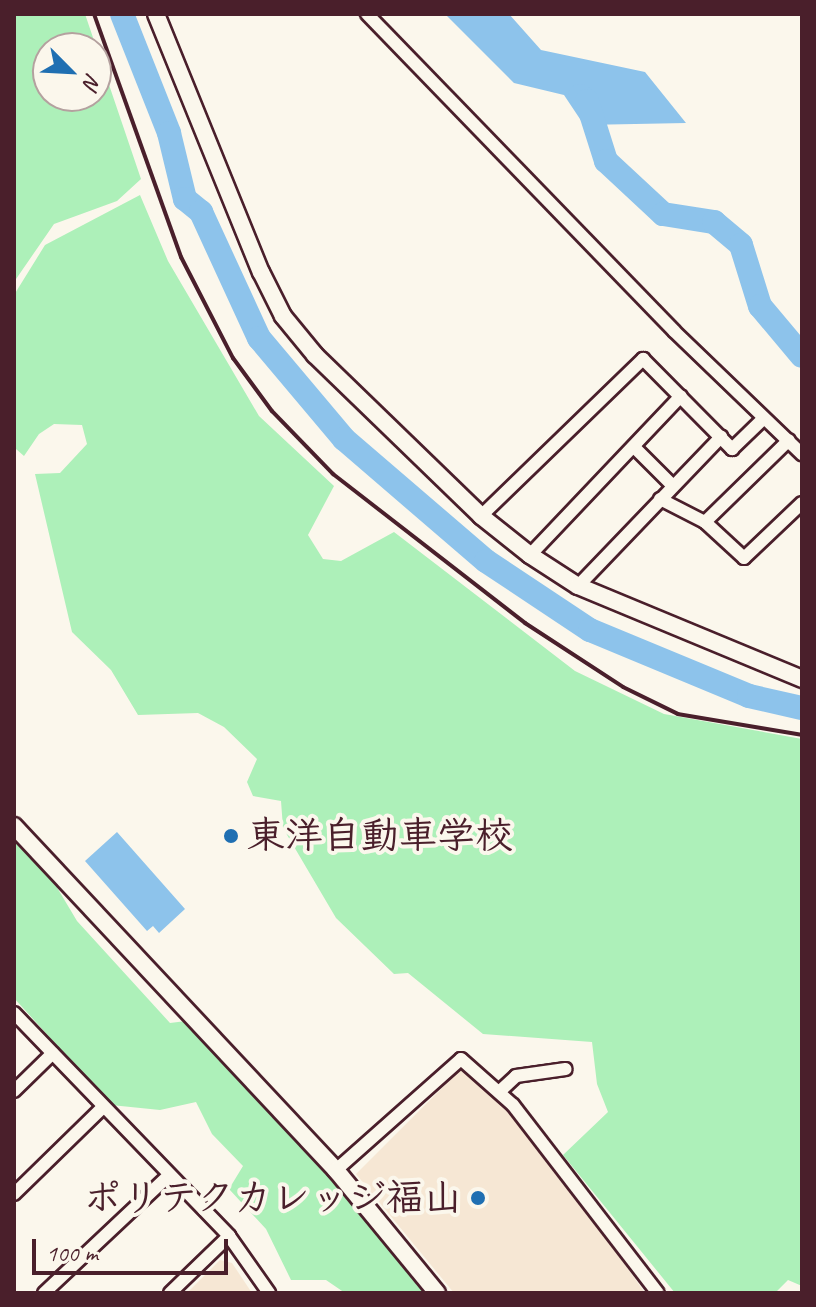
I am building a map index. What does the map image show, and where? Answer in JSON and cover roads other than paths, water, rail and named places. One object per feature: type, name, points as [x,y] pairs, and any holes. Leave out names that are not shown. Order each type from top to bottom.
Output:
[{"type":"street","points":[[156,14],[283,316],[315,355],[481,516],[530,555],[578,586],[802,679]]},
{"type":"street","points":[[367,14],[763,419],[802,454]]},
{"type":"street","points":[[481,516],[643,359],[732,449],[763,419]]},
{"type":"street","points":[[530,555],[635,448],[681,396]]},
{"type":"street","points":[[578,586],[671,484],[721,437]]},
{"type":"street","points":[[705,522],[789,440]]},
{"type":"street","points":[[635,448],[671,484]]},
{"type":"street","points":[[660,499],[705,522],[744,558],[802,503]]},
{"type":"street","points":[[14,826],[336,1170],[437,1293]]},
{"type":"street","points":[[14,1013],[229,1236],[269,1293]]},
{"type":"street","points":[[14,1091],[53,1053]]},
{"type":"street","points":[[336,1170],[461,1059],[499,1092],[658,1293]]},
{"type":"street","points":[[499,1092],[516,1076],[566,1069]]},
{"type":"street","points":[[14,1194],[103,1107]]},
{"type":"street","points":[[44,1293],[169,1175]]},
{"type":"street","points":[[170,1293],[229,1236]]},
{"type":"water","points":[[445,14],[509,14],[541,50],[645,72],[686,123],[584,125],[564,95],[514,83]]},
{"type":"water","points":[[117,832],[185,909],[159,933],[153,926],[147,931],[85,861]]},
{"type":"waterway","points":[[122,14],[169,133],[185,199],[201,212],[259,338],[344,439],[486,561],[590,630],[749,696],[802,708]]},
{"type":"waterway","points":[[580,96],[587,101],[606,161],[663,214],[714,222],[741,245],[760,306],[802,356]]},
{"type":"railway","points":[[94,14],[181,257],[233,358],[272,411],[333,474],[525,623],[623,687],[678,714],[802,735]]},
{"type":"place","name":"東洋自動車学校","points":[[231,836]]},
{"type":"place","name":"ポリテクカレッジ福山","points":[[478,1198]]}]
